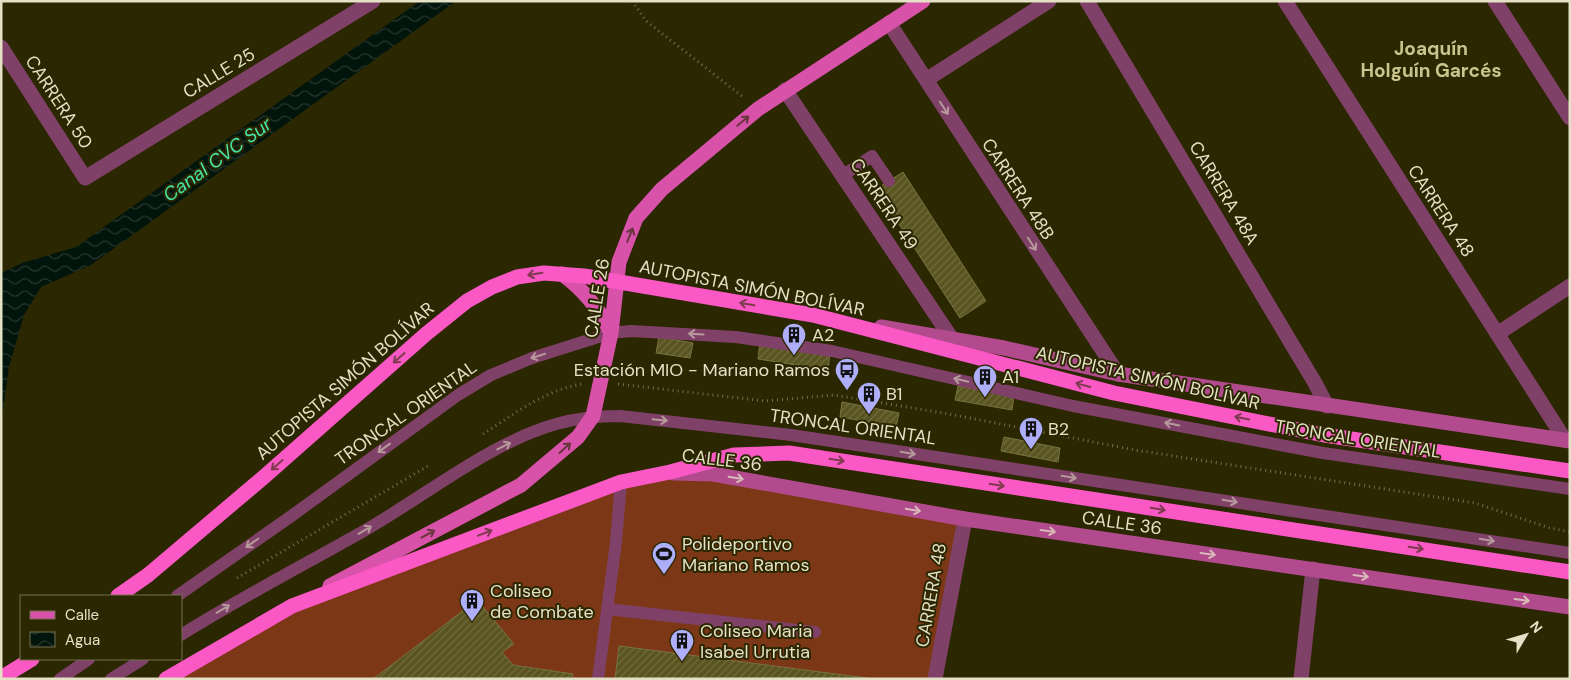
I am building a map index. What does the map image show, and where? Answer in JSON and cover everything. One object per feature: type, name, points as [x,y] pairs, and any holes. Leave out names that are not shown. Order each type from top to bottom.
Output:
[{"type":"highway","name":"AUTOPISTA SIMÓN BOLÍVAR","points":[[119,595],[163,562],[265,476],[426,334],[467,301],[492,287],[517,277],[544,273],[616,282],[813,315],[1114,393],[1324,435],[1570,471]]},
{"type":"highway","points":[[166,679],[292,606],[621,482],[670,472],[734,455],[789,453],[1570,572]]},
{"type":"highway","points":[[1,678],[30,660]]},
{"type":"main road","name":"CALLE 26","points":[[292,606],[521,485],[578,437],[593,416],[611,333],[618,262],[636,218],[662,189],[758,108],[923,1]]},
{"type":"main road","points":[[562,274],[578,286],[591,300],[602,315],[611,333]]},
{"type":"street","name":"CALLE 25","points":[[85,178],[373,1]]},
{"type":"street","points":[[926,80],[1049,1]]},
{"type":"street","name":"CARRERA 48A","points":[[1087,1],[1327,406]]},
{"type":"street","name":"CARRERA 48","points":[[1285,1],[1497,334],[1567,440]]},
{"type":"street","points":[[1495,1],[1570,118]]},
{"type":"street","name":"CARRERA 48B","points":[[889,23],[1118,374]]},
{"type":"street","name":"CARRERA 50","points":[[1,47],[85,178]]},
{"type":"street","name":"CARRERA 49","points":[[785,90],[952,338]]},
{"type":"street","points":[[1497,334],[1570,286]]},
{"type":"street","points":[[813,315],[952,338],[1118,374],[1567,440]]},
{"type":"street","name":"CALLE 36","points":[[670,472],[713,474],[965,519],[1570,607]]},
{"type":"street","name":"CARRERA 48","points":[[935,679],[965,519]]},
{"type":"street","points":[[1302,679],[1313,569]]},
{"type":"lane","points":[[842,176],[872,156],[889,181]]},
{"type":"lane","name":"TRONCAL ORIENTAL","points":[[178,595],[458,395],[491,375],[532,358],[611,333],[631,330],[736,337],[832,351],[1073,406],[1323,453],[1570,489]]},
{"type":"lane","name":"TRONCAL ORIENTAL","points":[[182,634],[228,606],[364,531],[494,450],[525,435],[557,424],[593,416],[620,416],[791,435],[1570,553]]},
{"type":"lane","points":[[598,679],[616,542],[621,482]]},
{"type":"lane","points":[[607,609],[814,632]]},
{"type":"lane","points":[[60,679],[88,660]]},
{"type":"lane","points":[[111,679],[141,660]]},
{"type":"path","points":[[632,1],[646,22],[758,108]]},
{"type":"path","points":[[601,382],[765,401],[834,396],[949,414],[1135,450],[1475,503],[1550,528],[1570,532]]},
{"type":"path","points":[[232,581],[304,539]]},
{"type":"shaded area","name":"Polideportivo Mariano Ramos","points":[[670,472],[965,519],[935,679],[166,679],[292,606]]},
{"type":"water","name":"Canal CVC Sur","points":[[420,1],[456,1],[91,265],[41,287],[24,315],[9,367],[1,423],[1,273],[22,263],[76,247]]},
{"type":"building","points":[[903,172],[986,301],[960,318],[876,189]]},
{"type":"building","points":[[659,337],[693,343],[690,358],[656,353]]},
{"type":"building","name":"A2","points":[[760,342],[830,353],[828,370],[758,359]]},
{"type":"building","name":"A1","points":[[958,386],[1014,396],[1012,410],[955,400]]},
{"type":"building","name":"B1","points":[[842,402],[899,413],[896,427],[840,417]]},
{"type":"building","name":"B2","points":[[1004,437],[1060,448],[1058,462],[1001,451]]},
{"type":"building","name":"Coliseo de Combate","points":[[477,600],[514,644],[502,652],[513,665],[573,674],[572,679],[373,679]]},
{"type":"building","name":"Coliseo Maria Isabel Urrutia","points":[[619,646],[875,679],[615,679]]},
{"type":"place","name":"A2","points":[[794,356]]},
{"type":"place","name":"Estación MIO - Mariano Ramos","points":[[847,391]]},
{"type":"place","name":"A1","points":[[985,398]]},
{"type":"place","name":"B1","points":[[869,415]]},
{"type":"place","name":"B2","points":[[1031,450]]},
{"type":"place","name":"Polideportivo Mariano Ramos","points":[[664,575]]},
{"type":"place","name":"Coliseo de Combate","points":[[472,622]]},
{"type":"place","name":"Coliseo Maria Isabel Urrutia","points":[[682,662]]},
{"type":"district","name":"Joaquín Holguín Garcés","points":[[1431,59]]}]
